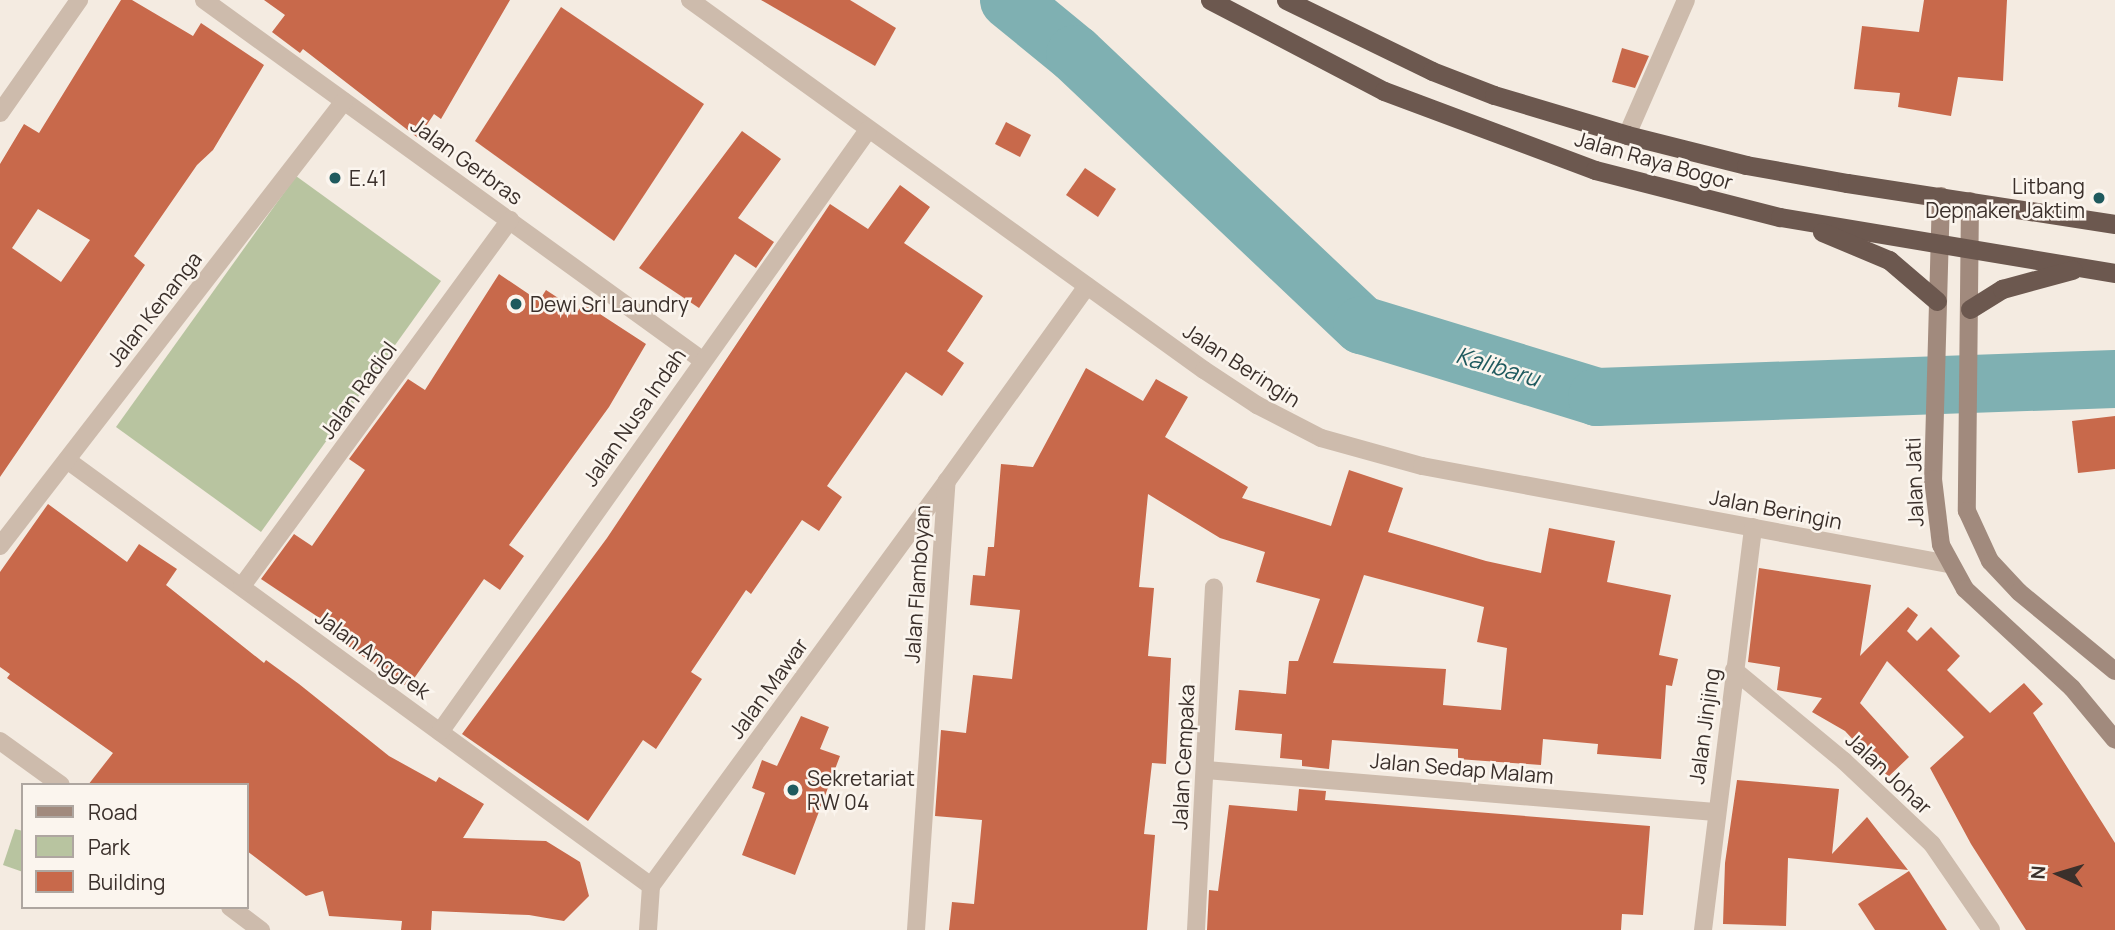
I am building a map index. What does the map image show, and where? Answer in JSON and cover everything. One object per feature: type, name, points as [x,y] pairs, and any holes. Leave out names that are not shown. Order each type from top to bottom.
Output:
[{"type":"highway","name":"Jalan Raya Bogor","points":[[1210,0],[1322,62],[1440,115],[1595,170],[1780,217],[2115,273]]},
{"type":"highway","name":"Jalan Raya Bogor","points":[[1286,0],[1306,6],[1482,91],[1628,135],[1746,165],[2115,224]]},
{"type":"highway","points":[[1780,217],[1889,260],[1936,309]]},
{"type":"highway","points":[[1970,309],[2002,289],[2083,268]]},
{"type":"main road","name":"Jalan Jati","points":[[1941,196],[1936,309],[1934,512],[1948,564],[1965,589],[2072,688],[2115,740]]},
{"type":"main road","points":[[1970,201],[1967,512],[1990,561],[2028,600],[2115,671]]},
{"type":"street","points":[[0,113],[79,0]]},
{"type":"street","name":"Jalan Gerbras","points":[[204,0],[702,360]]},
{"type":"street","name":"Jalan Beringin","points":[[690,0],[868,130],[1257,405],[1321,438],[1422,466],[1948,564]]},
{"type":"street","points":[[1628,135],[1686,0]]},
{"type":"street","name":"Jalan Kenanga","points":[[0,546],[344,101]]},
{"type":"street","name":"Jalan Nusa Indah","points":[[440,732],[868,130]]},
{"type":"street","name":"Jalan Radiol","points":[[242,586],[510,220]]},
{"type":"street","name":"Jalan Flamboyan","points":[[916,930],[947,481],[1087,286]]},
{"type":"street","name":"Jalan Anggrek","points":[[67,460],[651,886]]},
{"type":"street","name":"Jalan Mawar","points":[[651,886],[947,481]]},
{"type":"street","name":"Jalan Jinjing","points":[[1703,930],[1715,812],[1753,527]]},
{"type":"street","name":"Jalan Cempaka","points":[[1196,930],[1214,587]]},
{"type":"street","name":"Jalan Johar","points":[[1734,670],[1844,761],[1932,844],[1991,930]]},
{"type":"street","points":[[0,741],[58,783]]},
{"type":"street","name":"Jalan Sedap Malam","points":[[1206,770],[1715,812]]},
{"type":"street","points":[[648,930],[651,886]]},
{"type":"street","points":[[233,909],[261,930]]},
{"type":"green space","points":[[296,176],[441,281],[261,532],[116,427]]},
{"type":"green space","points":[[15,829],[21,830],[21,871],[3,865]]},
{"type":"building","points":[[121,0],[132,0],[193,36],[201,23],[264,65],[213,150],[197,165],[134,256],[145,265],[0,477],[0,164],[24,124],[39,133]],"holes":[[[38,209],[90,240],[61,282],[12,248]]]},
{"type":"building","points":[[264,0],[510,0],[441,119],[434,114],[418,138],[303,49],[300,53],[272,32],[285,15]]},
{"type":"building","points":[[761,0],[850,0],[896,28],[875,66]]},
{"type":"building","points":[[1924,0],[2007,0],[2003,81],[1958,77],[1951,116],[1898,107],[1900,93],[1854,89],[1862,26],[1919,32]]},
{"type":"building","points":[[561,7],[704,104],[614,241],[475,141]]},
{"type":"building","points":[[1622,48],[1649,56],[1635,88],[1612,82]]},
{"type":"building","points":[[1006,122],[1031,135],[1020,157],[995,144]]},
{"type":"building","points":[[742,131],[781,159],[738,218],[774,242],[756,268],[735,254],[699,308],[639,268]]},
{"type":"building","points":[[1085,168],[1116,189],[1098,217],[1066,195]]},
{"type":"building","points":[[900,185],[930,207],[904,243],[983,296],[947,351],[964,363],[942,396],[906,372],[827,486],[842,497],[819,531],[802,520],[751,594],[746,590],[691,672],[702,679],[656,749],[643,740],[588,821],[462,734],[607,538],[830,204],[868,229]]},
{"type":"building","points":[[499,274],[539,301],[546,290],[578,311],[583,303],[646,344],[609,407],[509,545],[524,556],[500,590],[484,579],[408,687],[326,631],[330,625],[261,579],[294,534],[312,546],[365,470],[349,459],[408,379],[425,390]]},
{"type":"building","points":[[1086,368],[1143,401],[1156,379],[1188,397],[1165,437],[1248,487],[1242,498],[1331,526],[1349,470],[1403,488],[1388,532],[1486,561],[1541,573],[1549,528],[1615,541],[1607,582],[1671,595],[1659,655],[1678,659],[1672,686],[1666,685],[1661,759],[1597,754],[1598,744],[1543,739],[1541,765],[1458,759],[1458,749],[1332,740],[1329,769],[1302,766],[1302,760],[1280,758],[1282,734],[1235,730],[1239,690],[1286,694],[1289,661],[1298,661],[1320,599],[1256,582],[1265,552],[1220,538],[1148,494],[1139,587],[1154,588],[1148,656],[1171,658],[1166,764],[1152,763],[1144,834],[1155,835],[1147,930],[949,930],[952,902],[974,904],[982,820],[935,816],[941,730],[966,733],[973,675],[1012,679],[1020,610],[970,605],[973,575],[985,576],[988,547],[994,547],[1001,464],[1033,467]],"holes":[[[1364,575],[1484,607],[1477,642],[1507,648],[1501,710],[1443,705],[1446,669],[1333,663]]]},
{"type":"building","points":[[2115,416],[2115,469],[2078,473],[2072,421]]},
{"type":"building","points":[[48,504],[127,562],[139,544],[177,569],[166,585],[264,663],[266,660],[299,684],[389,756],[436,782],[439,777],[484,804],[463,838],[546,841],[580,862],[589,896],[564,921],[529,915],[432,911],[431,930],[401,930],[402,921],[329,916],[323,891],[306,896],[248,852],[248,783],[90,783],[113,753],[7,678],[10,674],[0,667],[0,572]]},
{"type":"building","points":[[1759,568],[1871,585],[1860,656],[1908,607],[1918,615],[1907,631],[1917,641],[1931,627],[1960,656],[1947,670],[1990,713],[2024,683],[2043,704],[2033,713],[2115,843],[2115,930],[2026,930],[1971,844],[1930,768],[1964,737],[1887,661],[1860,703],[1909,757],[1888,777],[1845,731],[1812,712],[1822,698],[1777,690],[1780,667],[1748,662]]},
{"type":"building","name":"Sekretariat RW 04","points":[[801,716],[829,727],[820,749],[840,756],[795,875],[742,855],[765,793],[752,788],[762,760],[777,766]]},
{"type":"building","points":[[1737,780],[1839,789],[1832,854],[1867,817],[1908,870],[1788,858],[1786,926],[1723,924],[1725,863]]},
{"type":"building","points":[[1299,789],[1326,791],[1325,800],[1650,826],[1643,915],[1622,914],[1621,930],[1207,930],[1209,890],[1218,891],[1229,805],[1297,811]]},
{"type":"building","points":[[1909,871],[1947,930],[1875,930],[1858,904]]},
{"type":"waterway","name":"Kalibaru","points":[[1009,0],[1075,54],[1362,325],[1597,397],[2115,379]]},
{"type":"place","name":"E.41","points":[[335,178]]},
{"type":"place","name":"Litbang Depnaker Jaktim","points":[[2099,198]]},
{"type":"place","name":"Dewi Sri Laundry","points":[[516,304]]},
{"type":"place","name":"Sekretariat RW 04","points":[[793,790]]}]
